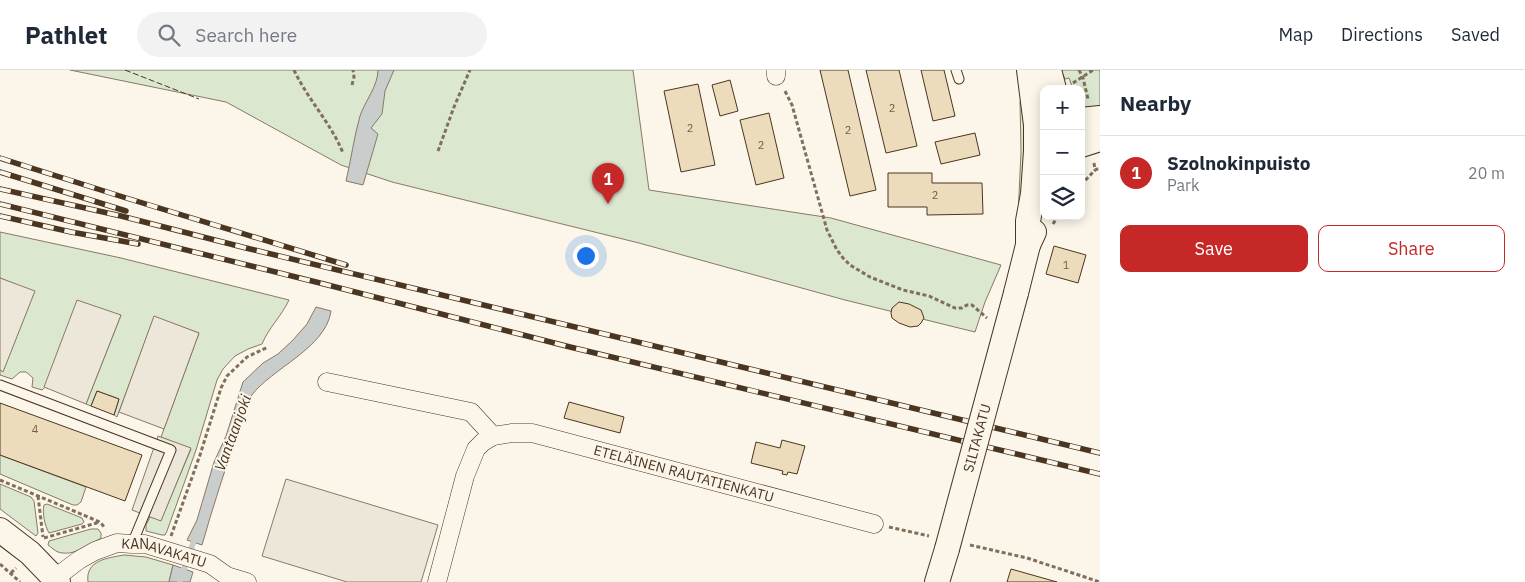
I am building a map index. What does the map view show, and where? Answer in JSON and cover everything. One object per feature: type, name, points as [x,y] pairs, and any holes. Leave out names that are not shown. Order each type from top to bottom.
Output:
[{"type":"street","points":[[1029,70],[1040,124]]},
{"type":"street","points":[[1049,70],[1053,85]]},
{"type":"street","points":[[1085,120],[1100,118]]},
{"type":"street","points":[[1085,143],[1100,140]]},
{"type":"street","points":[[1028,246],[1028,221],[1040,151]]},
{"type":"street","points":[[1028,246],[1040,219]]},
{"type":"street","name":"SILTAKATU","points":[[937,582],[1028,246]]},
{"type":"street","points":[[327,382],[471,412],[493,436],[476,449],[465,476],[437,582]]},
{"type":"street","name":"ETELÄINEN RAUTATIENKATU","points":[[493,436],[512,433],[532,433],[874,524]]},
{"type":"street","points":[[0,530],[30,553],[54,581]]},
{"type":"street","name":"KANAVAKATU","points":[[54,581],[79,560],[95,550],[124,544],[145,544],[210,564],[226,579],[247,582]]},
{"type":"lane","points":[[0,385],[171,450],[124,544]]},
{"type":"path","points":[[294,70],[304,89],[331,127],[343,153]]},
{"type":"path","points":[[352,85],[353,70]]},
{"type":"path","points":[[438,151],[470,70]]},
{"type":"path","points":[[1080,70],[1083,78]]},
{"type":"path","points":[[776,73],[792,105],[827,230],[843,258],[850,265],[875,280],[903,290],[929,296],[955,308],[962,308],[967,304],[972,305],[987,318]]},
{"type":"path","points":[[1085,180],[1095,170]]},
{"type":"path","points":[[169,551],[221,388],[227,376],[247,357],[268,348]]},
{"type":"path","points":[[0,480],[100,522],[124,544]]},
{"type":"path","points":[[43,538],[100,522]]},
{"type":"path","points":[[874,524],[947,543],[1027,558],[1100,582]]},
{"type":"path","points":[[0,564],[20,582]]},
{"type":"green space","points":[[70,70],[633,70],[649,190],[831,218],[1001,265],[985,302],[975,332],[845,300],[639,243],[392,182],[341,165],[226,102]]},
{"type":"green space","points":[[1061,70],[1100,70],[1100,111],[1095,107],[1085,108],[1085,85],[1072,85],[1069,78],[1065,79]]},
{"type":"green space","points":[[1022,100],[1029,152],[1018,216],[1021,152],[1020,101]]},
{"type":"green space","points":[[0,232],[121,258],[289,300],[262,344],[235,356],[223,369],[217,380],[196,450],[165,535],[146,531],[146,525],[150,517],[161,520],[191,449],[161,437],[199,333],[154,317],[117,417],[114,415],[119,399],[97,391],[91,406],[86,404],[121,315],[42,390],[32,387],[33,378],[26,372],[20,372],[12,379],[0,375],[0,370],[3,371],[34,292],[0,278]]},
{"type":"green space","points":[[0,455],[86,487],[81,502],[73,505],[0,474]]},
{"type":"green space","points":[[0,484],[31,497],[34,501],[38,533],[36,536],[0,509]]},
{"type":"green space","points":[[47,504],[82,518],[84,522],[49,533],[43,512],[44,505]]},
{"type":"green space","points":[[91,529],[98,529],[101,533],[101,538],[75,552],[58,552],[48,545],[49,541]]},
{"type":"green space","points":[[124,555],[146,557],[173,565],[169,582],[88,582],[90,569],[99,561]]},
{"type":"shaded area","points":[[0,278],[35,291],[3,372],[0,370]]},
{"type":"shaded area","points":[[77,300],[121,315],[86,404],[44,387]]},
{"type":"shaded area","points":[[154,316],[199,333],[164,429],[119,412]]},
{"type":"shaded area","points":[[158,436],[191,448],[161,521],[132,510]]},
{"type":"shaded area","points":[[286,479],[438,525],[421,582],[347,582],[262,556]]},
{"type":"water","points":[[378,70],[394,70],[385,91],[382,114],[371,128],[378,134],[363,185],[346,181],[360,116],[374,88]]},
{"type":"water","points":[[316,307],[331,311],[327,324],[309,347],[260,386],[251,396],[244,411],[202,545],[187,540],[197,520],[214,462],[226,436],[243,382],[263,363],[278,354],[293,340],[307,324]]},
{"type":"water","points":[[173,565],[193,572],[190,582],[169,582]]},
{"type":"building","points":[[820,70],[848,70],[876,190],[850,196]]},
{"type":"building","points":[[866,70],[899,70],[917,146],[886,153]]},
{"type":"building","points":[[921,70],[944,70],[955,116],[933,121]]},
{"type":"building","points":[[730,80],[738,111],[720,116],[712,85]]},
{"type":"building","points":[[698,84],[715,165],[681,172],[664,91]]},
{"type":"building","points":[[769,113],[784,178],[756,185],[740,120]]},
{"type":"building","points":[[975,133],[980,155],[941,164],[935,142]]},
{"type":"building","points":[[888,173],[932,173],[932,183],[982,183],[983,214],[927,215],[927,207],[888,207]]},
{"type":"building","points":[[1054,246],[1086,255],[1078,283],[1046,274]]},
{"type":"building","points":[[899,302],[909,304],[921,310],[924,318],[918,326],[910,327],[892,318],[892,308]]},
{"type":"building","points":[[97,391],[119,399],[114,415],[91,406]]},
{"type":"building","points":[[569,402],[624,417],[620,433],[564,418]]},
{"type":"building","points":[[0,403],[142,455],[125,501],[0,455]]},
{"type":"building","points":[[782,440],[805,446],[797,474],[788,472],[787,475],[782,474],[783,471],[751,463],[756,442],[780,448]]},
{"type":"building","points":[[1011,569],[1057,582],[1007,582]]},
{"type":"waterway","name":"Vantaanjoki","points":[[180,582],[196,535]]},
{"type":"railway","points":[[0,158],[346,265]]},
{"type":"railway","points":[[0,172],[126,211]]},
{"type":"railway","points":[[0,189],[121,216],[246,248],[1100,453]]},
{"type":"railway","points":[[0,204],[570,347],[1100,474]]},
{"type":"railway","points":[[0,216],[71,232],[138,244]]},
{"type":"fence","points":[[125,70],[199,99]]},
{"type":"place","name":"Szolnokinpuisto","points":[[608,204]]}]
